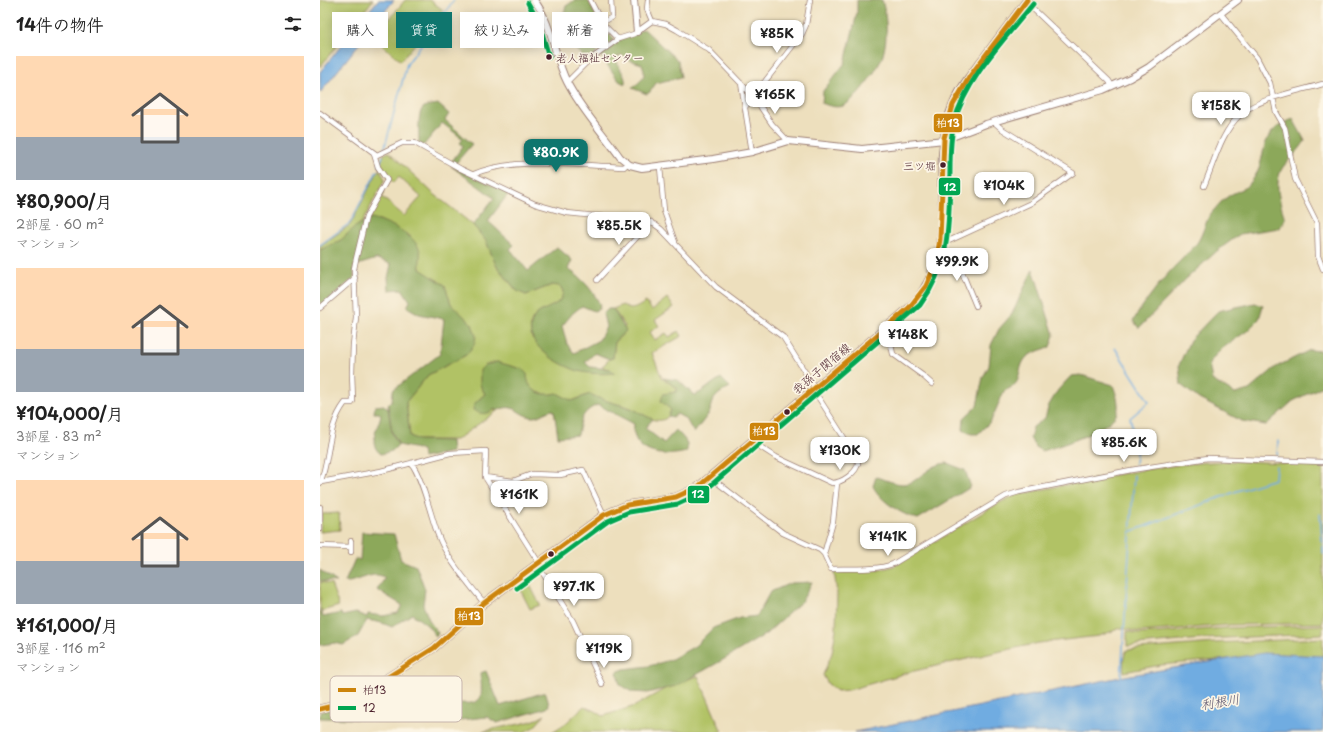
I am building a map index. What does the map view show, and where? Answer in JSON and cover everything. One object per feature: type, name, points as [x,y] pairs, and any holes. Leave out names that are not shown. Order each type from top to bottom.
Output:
[{"type":"main road","name":"我孫子関宿線","points":[[390,676],[434,648],[484,603],[604,515],[627,505],[683,494],[698,487],[919,297],[930,279],[940,246],[944,140],[947,120],[958,93],[1026,1]]},
{"type":"main road","name":"我孫子関宿線","points":[[320,709],[330,707]]},
{"type":"street","points":[[534,0],[545,20],[567,82],[620,157],[627,164],[642,168],[660,167],[752,152],[788,141],[862,149],[944,140],[994,122],[1112,86],[1149,67],[1238,0]]},
{"type":"street","points":[[590,0],[597,12]]},
{"type":"street","points":[[608,18],[612,16],[610,0]]},
{"type":"street","points":[[634,0],[637,32]]},
{"type":"street","points":[[648,0],[647,9],[652,21]]},
{"type":"street","points":[[745,108],[802,34],[807,20],[810,0]]},
{"type":"street","points":[[1026,1],[1109,81],[1112,86]]},
{"type":"street","points":[[1221,14],[1264,70],[1274,99],[1276,112],[1286,128],[1295,179],[1317,223],[1318,256],[1323,269]]},
{"type":"street","points":[[567,82],[587,62],[618,39],[634,34],[652,21],[666,24],[709,50],[754,97],[772,124],[788,141]]},
{"type":"street","points":[[608,28],[618,39]]},
{"type":"street","points":[[741,83],[752,152]]},
{"type":"street","points":[[1204,186],[1224,139],[1234,121],[1249,109],[1274,99],[1323,84]]},
{"type":"street","points":[[320,113],[374,154],[378,166],[386,180],[366,217],[356,259],[356,316],[353,345],[353,401],[352,403],[346,403],[333,426],[320,482],[381,471],[456,452],[486,451],[485,477],[573,621],[602,684]]},
{"type":"street","points":[[940,246],[1031,203],[1073,173],[1002,129],[994,122]]},
{"type":"street","points":[[374,154],[381,154],[407,141],[415,143],[461,169],[535,204],[567,213],[651,222],[661,229],[716,287],[783,337],[858,463],[855,471],[837,483],[832,482],[776,457],[751,441]]},
{"type":"street","points":[[474,174],[517,164],[532,163],[624,167],[627,164]]},
{"type":"street","points":[[660,167],[664,211],[676,244]]},
{"type":"street","points":[[597,280],[617,261],[651,222]]},
{"type":"street","points":[[937,260],[954,264],[961,270],[976,306]]},
{"type":"street","points":[[320,308],[355,278]]},
{"type":"street","points":[[882,330],[890,340],[893,354],[932,384]]},
{"type":"street","points":[[710,477],[784,533],[820,550],[824,554],[831,569],[864,569],[886,567],[902,559],[1012,494],[1130,470],[1208,458],[1323,462]]},
{"type":"street","points":[[411,463],[443,547],[453,565],[461,571],[484,603]]},
{"type":"street","points":[[485,477],[513,481],[534,473],[560,475],[583,470],[604,515]]},
{"type":"street","points":[[824,554],[833,522],[837,483]]},
{"type":"street","points":[[320,507],[320,529]]},
{"type":"street","points":[[320,546],[351,549],[351,541]]},
{"type":"green space","points":[[320,0],[373,0],[364,12],[332,12],[332,48],[335,48],[320,67]]},
{"type":"green space","points":[[405,0],[430,0],[443,10],[441,12],[396,12],[396,48],[412,48],[401,61],[386,48],[388,48],[388,21]]},
{"type":"green space","points":[[575,0],[588,0],[594,12],[564,12],[566,6]]},
{"type":"green space","points":[[857,0],[882,0],[886,27],[886,41],[883,55],[872,75],[854,98],[843,106],[829,106],[822,103],[823,91],[845,63],[857,13]]},
{"type":"green space","points":[[644,29],[678,61],[681,77],[656,83],[647,94],[632,88],[643,78],[644,72],[642,64],[629,60],[622,55],[617,57],[617,60],[625,80],[625,84],[619,81],[601,56],[601,53],[617,41]]},
{"type":"green space","points":[[608,33],[614,40],[608,45]]},
{"type":"green space","points":[[575,48],[593,48],[597,53],[586,60]]},
{"type":"green space","points":[[438,104],[449,114],[445,120],[472,144],[455,164],[452,161],[463,146],[460,143],[463,139],[442,123],[423,146],[419,144],[421,111],[426,106]]},
{"type":"green space","points":[[1293,119],[1305,141],[1283,167],[1278,179],[1278,193],[1285,219],[1279,228],[1240,234],[1217,251],[1186,279],[1139,328],[1133,321],[1156,288],[1197,243],[1208,218],[1221,202],[1251,182],[1257,173],[1264,147],[1272,132],[1281,125]]},
{"type":"green space","points":[[389,152],[434,194],[473,225],[486,241],[497,267],[517,291],[526,295],[552,285],[560,286],[563,291],[560,300],[538,313],[531,322],[530,329],[532,338],[579,371],[610,369],[602,367],[609,359],[613,358],[615,341],[622,335],[625,326],[613,309],[623,305],[631,309],[646,302],[652,310],[667,298],[674,307],[655,320],[659,326],[650,332],[655,340],[666,333],[669,337],[679,331],[682,336],[652,353],[662,378],[677,388],[673,405],[668,417],[660,420],[650,419],[628,407],[590,394],[572,401],[536,392],[531,388],[527,381],[526,374],[497,362],[485,365],[480,385],[485,394],[474,404],[497,411],[456,440],[418,440],[410,436],[406,402],[428,375],[466,355],[472,324],[452,306],[447,291],[420,269],[420,251],[410,236],[380,220],[367,219],[383,191],[385,193],[382,197],[404,216],[421,197],[399,177],[394,183],[379,167],[384,154]]},
{"type":"green space","points":[[451,166],[509,193],[488,221],[514,245],[510,249],[528,271],[557,247],[572,260],[568,269],[587,285],[600,305],[599,309],[594,311],[582,306],[573,313],[562,326],[567,344],[574,353],[599,340],[606,327],[603,314],[608,309],[613,309],[626,331],[615,341],[613,358],[609,359],[595,353],[585,362],[590,367],[610,369],[615,373],[596,374],[578,371],[552,358],[537,345],[532,337],[531,328],[533,319],[538,313],[557,303],[563,294],[563,291],[560,286],[552,285],[526,295],[517,291],[496,265],[486,241],[473,225],[494,198]]},
{"type":"green space","points":[[379,169],[385,179],[363,221],[341,240],[320,250],[320,246],[350,225]]},
{"type":"green space","points":[[371,218],[384,222],[400,230],[413,240],[420,251],[420,269],[445,285],[451,304],[472,324],[476,336],[474,345],[466,355],[428,375],[406,402],[410,436],[418,440],[451,441],[452,452],[423,458],[422,450],[399,445],[392,432],[388,405],[392,401],[393,390],[440,354],[444,319],[419,314],[407,307],[410,301],[402,289],[389,290],[388,278],[391,264],[377,259],[354,266],[354,278],[324,304],[320,303],[320,250],[341,240],[355,227]]},
{"type":"green space","points":[[1033,269],[1054,335],[1050,347],[1035,352],[1025,359],[1017,382],[1004,391],[991,421],[978,434],[971,434],[963,430],[964,418],[977,406],[983,377],[989,366],[991,345],[999,329],[1012,314]]},
{"type":"green space","points":[[1255,303],[1263,306],[1259,319],[1247,331],[1220,350],[1209,363],[1212,380],[1235,394],[1249,390],[1276,367],[1310,350],[1323,351],[1323,386],[1293,401],[1266,425],[1242,421],[1199,399],[1181,385],[1179,365],[1190,340],[1218,311]]},
{"type":"green space","points":[[497,362],[522,369],[527,374],[530,385],[533,389],[541,393],[557,393],[572,401],[590,394],[625,406],[647,416],[653,419],[645,428],[664,443],[676,430],[687,443],[686,452],[677,454],[659,454],[650,452],[637,442],[634,434],[634,424],[598,405],[593,407],[583,416],[578,435],[558,437],[554,410],[533,417],[512,408],[503,408],[497,411],[495,409],[484,414],[476,412],[473,410],[474,404],[485,394],[480,385],[480,370],[485,365]]},
{"type":"green space","points":[[1081,375],[1113,385],[1118,404],[1116,415],[1103,427],[1071,442],[1042,451],[1035,447],[1030,438],[1033,427],[1045,418],[1049,405],[1058,390],[1071,376]]},
{"type":"green space","points":[[663,378],[678,380],[694,395],[721,378],[730,387],[713,400],[710,407],[710,412],[694,433],[686,419],[677,414],[673,417],[668,416],[671,410],[661,401],[663,394],[676,392],[677,388]]},
{"type":"green space","points":[[384,405],[388,409],[392,433],[398,445],[392,451],[381,454],[377,450],[374,441],[381,415],[379,413],[374,413],[375,406]]},
{"type":"green space","points":[[1243,461],[1323,464],[1323,623],[1229,625],[1139,632],[1121,628],[1099,636],[1039,643],[1006,650],[910,672],[849,690],[837,691],[828,684],[823,675],[832,653],[836,629],[837,593],[834,572],[879,570],[894,566],[997,504],[1016,495],[1129,472],[1186,464]]},
{"type":"green space","points":[[947,463],[965,470],[971,487],[918,519],[892,507],[876,492],[873,486],[876,477],[897,483],[909,483],[934,467]]},
{"type":"green space","points":[[339,513],[340,530],[320,532],[322,514]]},
{"type":"green space","points":[[362,532],[394,534],[401,560],[416,566],[425,589],[423,605],[430,622],[438,633],[436,636],[427,625],[412,614],[392,627],[367,620],[358,636],[343,645],[335,643],[320,645],[320,608],[323,617],[341,613],[342,616],[356,613],[367,617],[368,614],[383,616],[398,613],[402,605],[377,590],[385,578],[381,576],[376,575],[355,581],[345,582],[355,559],[360,560]]},
{"type":"green space","points":[[320,570],[337,582],[320,581]]},
{"type":"green space","points":[[320,582],[331,584],[339,606],[322,611],[320,608]]},
{"type":"green space","points":[[812,582],[802,601],[766,634],[676,686],[647,693],[632,692],[620,685],[617,672],[624,669],[649,666],[670,660],[695,646],[713,628],[740,618],[757,616],[770,592],[791,583]]},
{"type":"green space","points":[[530,585],[540,605],[530,609],[520,589]]},
{"type":"green space","points":[[1323,625],[1323,634],[1202,639],[1127,646],[1127,631],[1139,634],[1225,628]]},
{"type":"green space","points":[[1323,638],[1323,657],[1261,656],[1161,665],[1124,672],[1123,666],[1127,650],[1214,643]]},
{"type":"green space","points":[[486,671],[500,706],[542,693],[546,693],[549,705],[547,708],[497,723],[487,717],[462,720],[462,703],[473,703],[480,698],[480,673]]},
{"type":"green space","points":[[698,676],[722,732],[552,732],[566,723],[584,706],[603,716],[635,706],[675,683]]},
{"type":"green space","points":[[330,709],[330,718],[320,718],[320,712]]},
{"type":"green space","points":[[545,715],[534,727],[524,732],[482,732],[531,721]]},
{"type":"green space","points":[[383,722],[405,722],[399,724]]},
{"type":"water","points":[[378,0],[394,0],[384,12],[368,12]]},
{"type":"water","points":[[339,48],[356,48],[320,93],[320,72]]},
{"type":"water","name":"利根川","points":[[1264,653],[1323,656],[1323,732],[855,732],[1125,676]]},
{"type":"waterway","points":[[384,150],[407,64],[454,0]]},
{"type":"waterway","points":[[379,165],[383,156]]},
{"type":"waterway","points":[[320,245],[350,223],[377,171]]},
{"type":"waterway","points":[[1115,348],[1149,402],[1130,418],[1137,445],[1135,464]]},
{"type":"waterway","points":[[1277,456],[1278,441]]},
{"type":"waterway","points":[[1130,532],[1237,491],[1275,479],[1276,466]]},
{"type":"waterway","points":[[1121,679],[1134,475]]},
{"type":"waterway","points":[[1320,514],[1323,554]]},
{"type":"transit line","name":"柏13","points":[[390,676],[434,648],[484,603],[604,515],[627,505],[676,497],[698,487],[909,308],[926,286],[936,263],[940,239],[944,138],[953,105],[970,76],[1027,0]]},
{"type":"transit line","name":"12","points":[[528,3],[539,23],[549,57]]},
{"type":"transit line","name":"12","points":[[517,588],[608,521],[629,512],[678,504],[702,493],[920,305],[938,274],[943,258],[948,225],[951,141],[954,123],[960,106],[967,90],[987,60],[1033,4]]},
{"type":"transit line","name":"柏13","points":[[320,709],[330,707]]},
{"type":"place","name":"老人福祉センター","points":[[549,57]]},
{"type":"place","name":"三ツ堀","points":[[943,165]]}]
